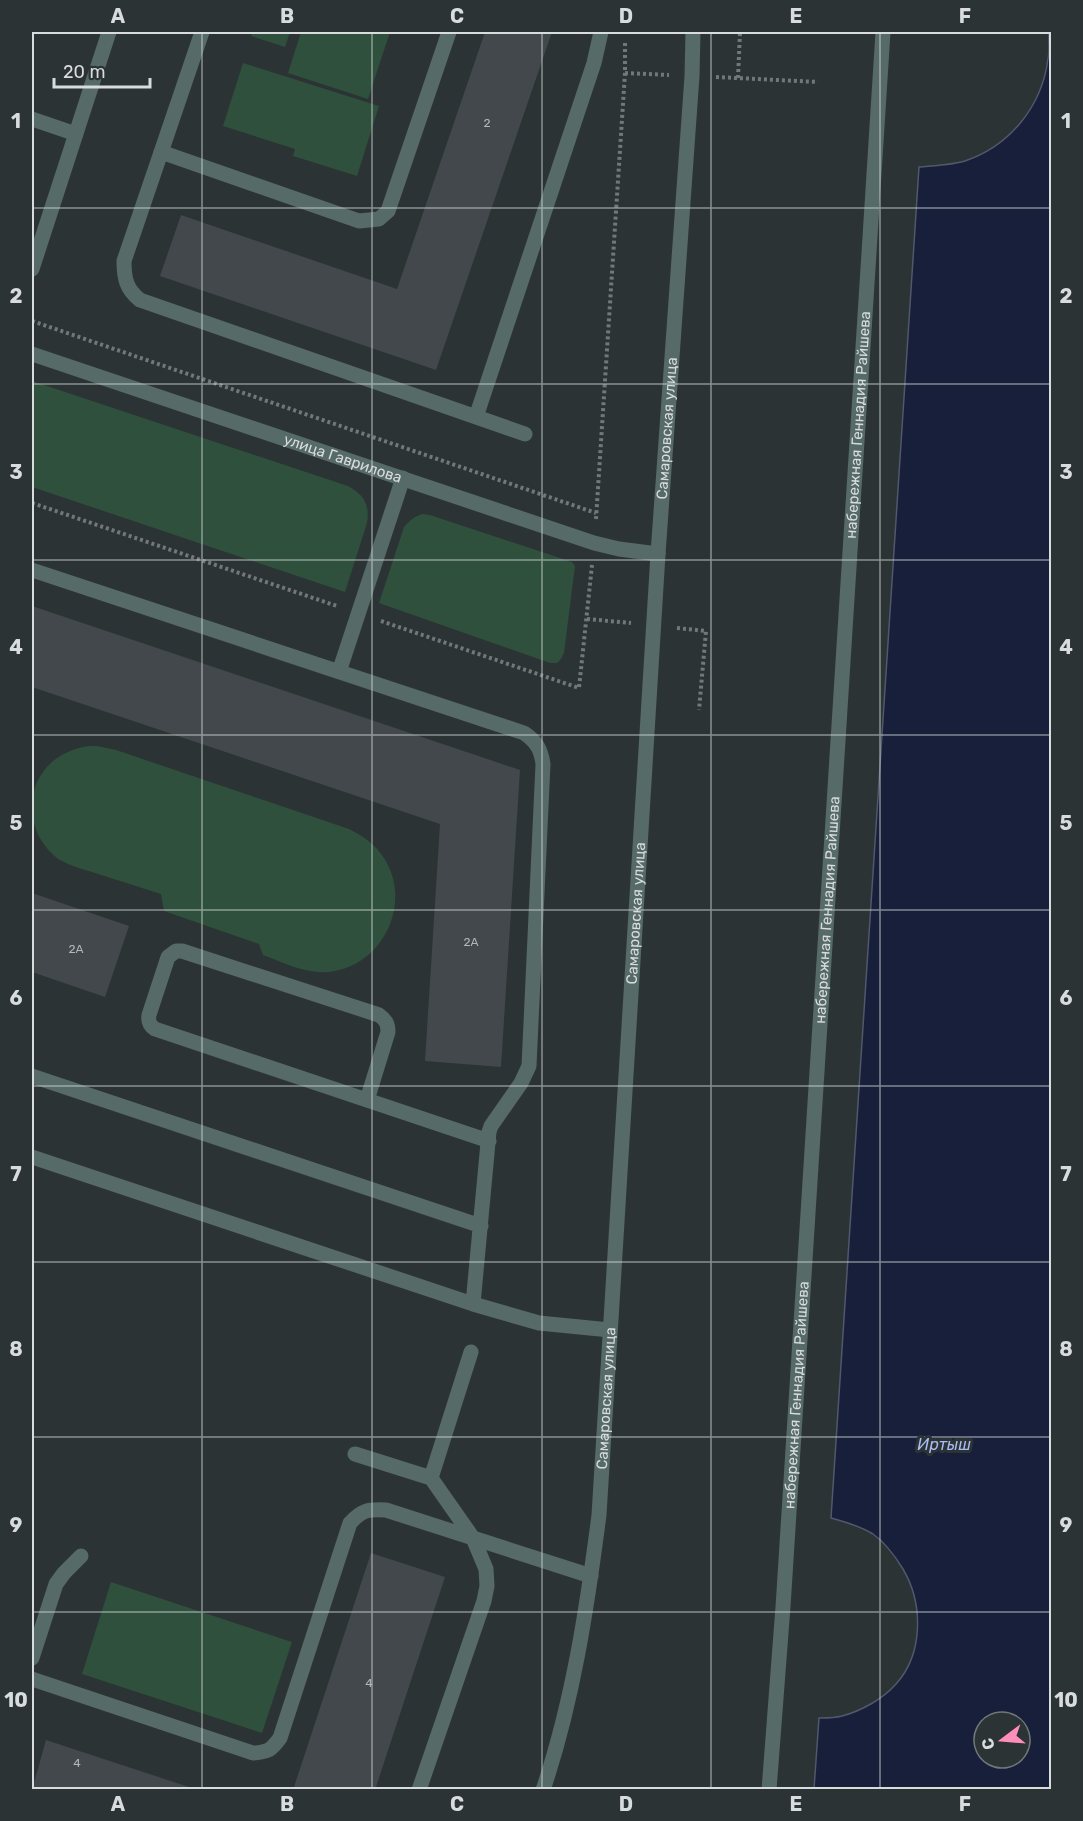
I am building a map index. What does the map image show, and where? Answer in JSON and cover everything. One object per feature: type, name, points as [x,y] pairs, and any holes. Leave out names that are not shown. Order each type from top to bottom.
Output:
[{"type":"street","points":[[32,265],[109,32]]},
{"type":"street","points":[[202,32],[124,261],[124,278],[130,292],[140,300],[525,434]]},
{"type":"street","points":[[161,152],[359,221],[380,219],[388,211],[449,32]]},
{"type":"street","points":[[476,417],[594,63],[601,32]]},
{"type":"street","name":"Самаровская улица","points":[[543,1790],[574,1676],[588,1605],[599,1515],[658,554],[692,76],[693,32]]},
{"type":"street","name":"набережная Геннадия Райшева","points":[[769,1790],[883,32]]},
{"type":"street","points":[[32,118],[76,134]]},
{"type":"street","name":"улица Гаврилова","points":[[32,354],[594,543],[658,554]]},
{"type":"street","points":[[339,672],[403,478]]},
{"type":"street","points":[[32,570],[524,733],[536,743],[543,764],[529,1066],[521,1083],[491,1126],[473,1304]]},
{"type":"street","points":[[367,1100],[388,1032],[388,1025],[379,1015],[182,951],[176,951],[168,957],[149,1014],[150,1026],[155,1029],[489,1141]]},
{"type":"street","points":[[32,1076],[481,1226]]},
{"type":"street","points":[[32,1156],[473,1304],[539,1323],[610,1330]]},
{"type":"street","points":[[430,1478],[471,1352]]},
{"type":"street","points":[[355,1454],[430,1478],[473,1538],[486,1569],[487,1586],[484,1601],[419,1790]]},
{"type":"street","points":[[32,1679],[253,1753],[263,1752],[273,1749],[280,1738],[350,1523],[359,1513],[372,1509],[386,1510],[591,1576]]},
{"type":"street","points":[[32,1658],[56,1584],[81,1556]]},
{"type":"path","points":[[32,503],[579,688],[594,543],[626,32]]},
{"type":"path","points":[[740,32],[738,78],[818,82]]},
{"type":"path","points":[[32,321],[596,513]]},
{"type":"green space","points":[[253,32],[290,32],[285,47],[251,36]]},
{"type":"green space","points":[[301,32],[390,32],[368,99],[288,73]]},
{"type":"green space","points":[[243,63],[379,106],[357,176],[293,156],[295,149],[223,126]]},
{"type":"green space","points":[[32,381],[354,489],[365,501],[368,516],[345,592],[32,487]]},
{"type":"green space","points":[[422,514],[572,562],[575,566],[564,653],[557,663],[550,663],[379,603],[404,527],[412,519]]},
{"type":"green space","points":[[88,746],[116,750],[349,829],[364,838],[384,858],[392,876],[395,894],[394,912],[388,930],[378,945],[364,958],[348,967],[329,972],[304,970],[263,955],[259,944],[164,911],[161,894],[60,860],[44,845],[35,825],[32,815],[34,793],[37,782],[51,762],[72,750]]},
{"type":"green space","points":[[111,1582],[292,1642],[262,1733],[82,1674]]},
{"type":"water","name":"Иртыш","points":[[1049,32],[1052,32],[1051,1789],[814,1789],[819,1718],[839,1717],[857,1711],[891,1689],[905,1672],[912,1658],[918,1628],[910,1582],[890,1550],[868,1531],[831,1518],[919,167],[965,161],[981,154],[1009,135],[1031,108],[1039,93],[1045,76],[1049,52]]},
{"type":"building","points":[[485,32],[552,32],[436,370],[160,276],[181,215],[397,289]]},
{"type":"building","points":[[32,606],[520,770],[501,1067],[425,1061],[440,824],[32,687]]},
{"type":"building","points":[[32,893],[129,926],[105,997],[32,972]]},
{"type":"building","points":[[371,1553],[445,1577],[375,1790],[293,1790]]},
{"type":"building","points":[[46,1740],[195,1789],[195,1790],[32,1790]]}]
